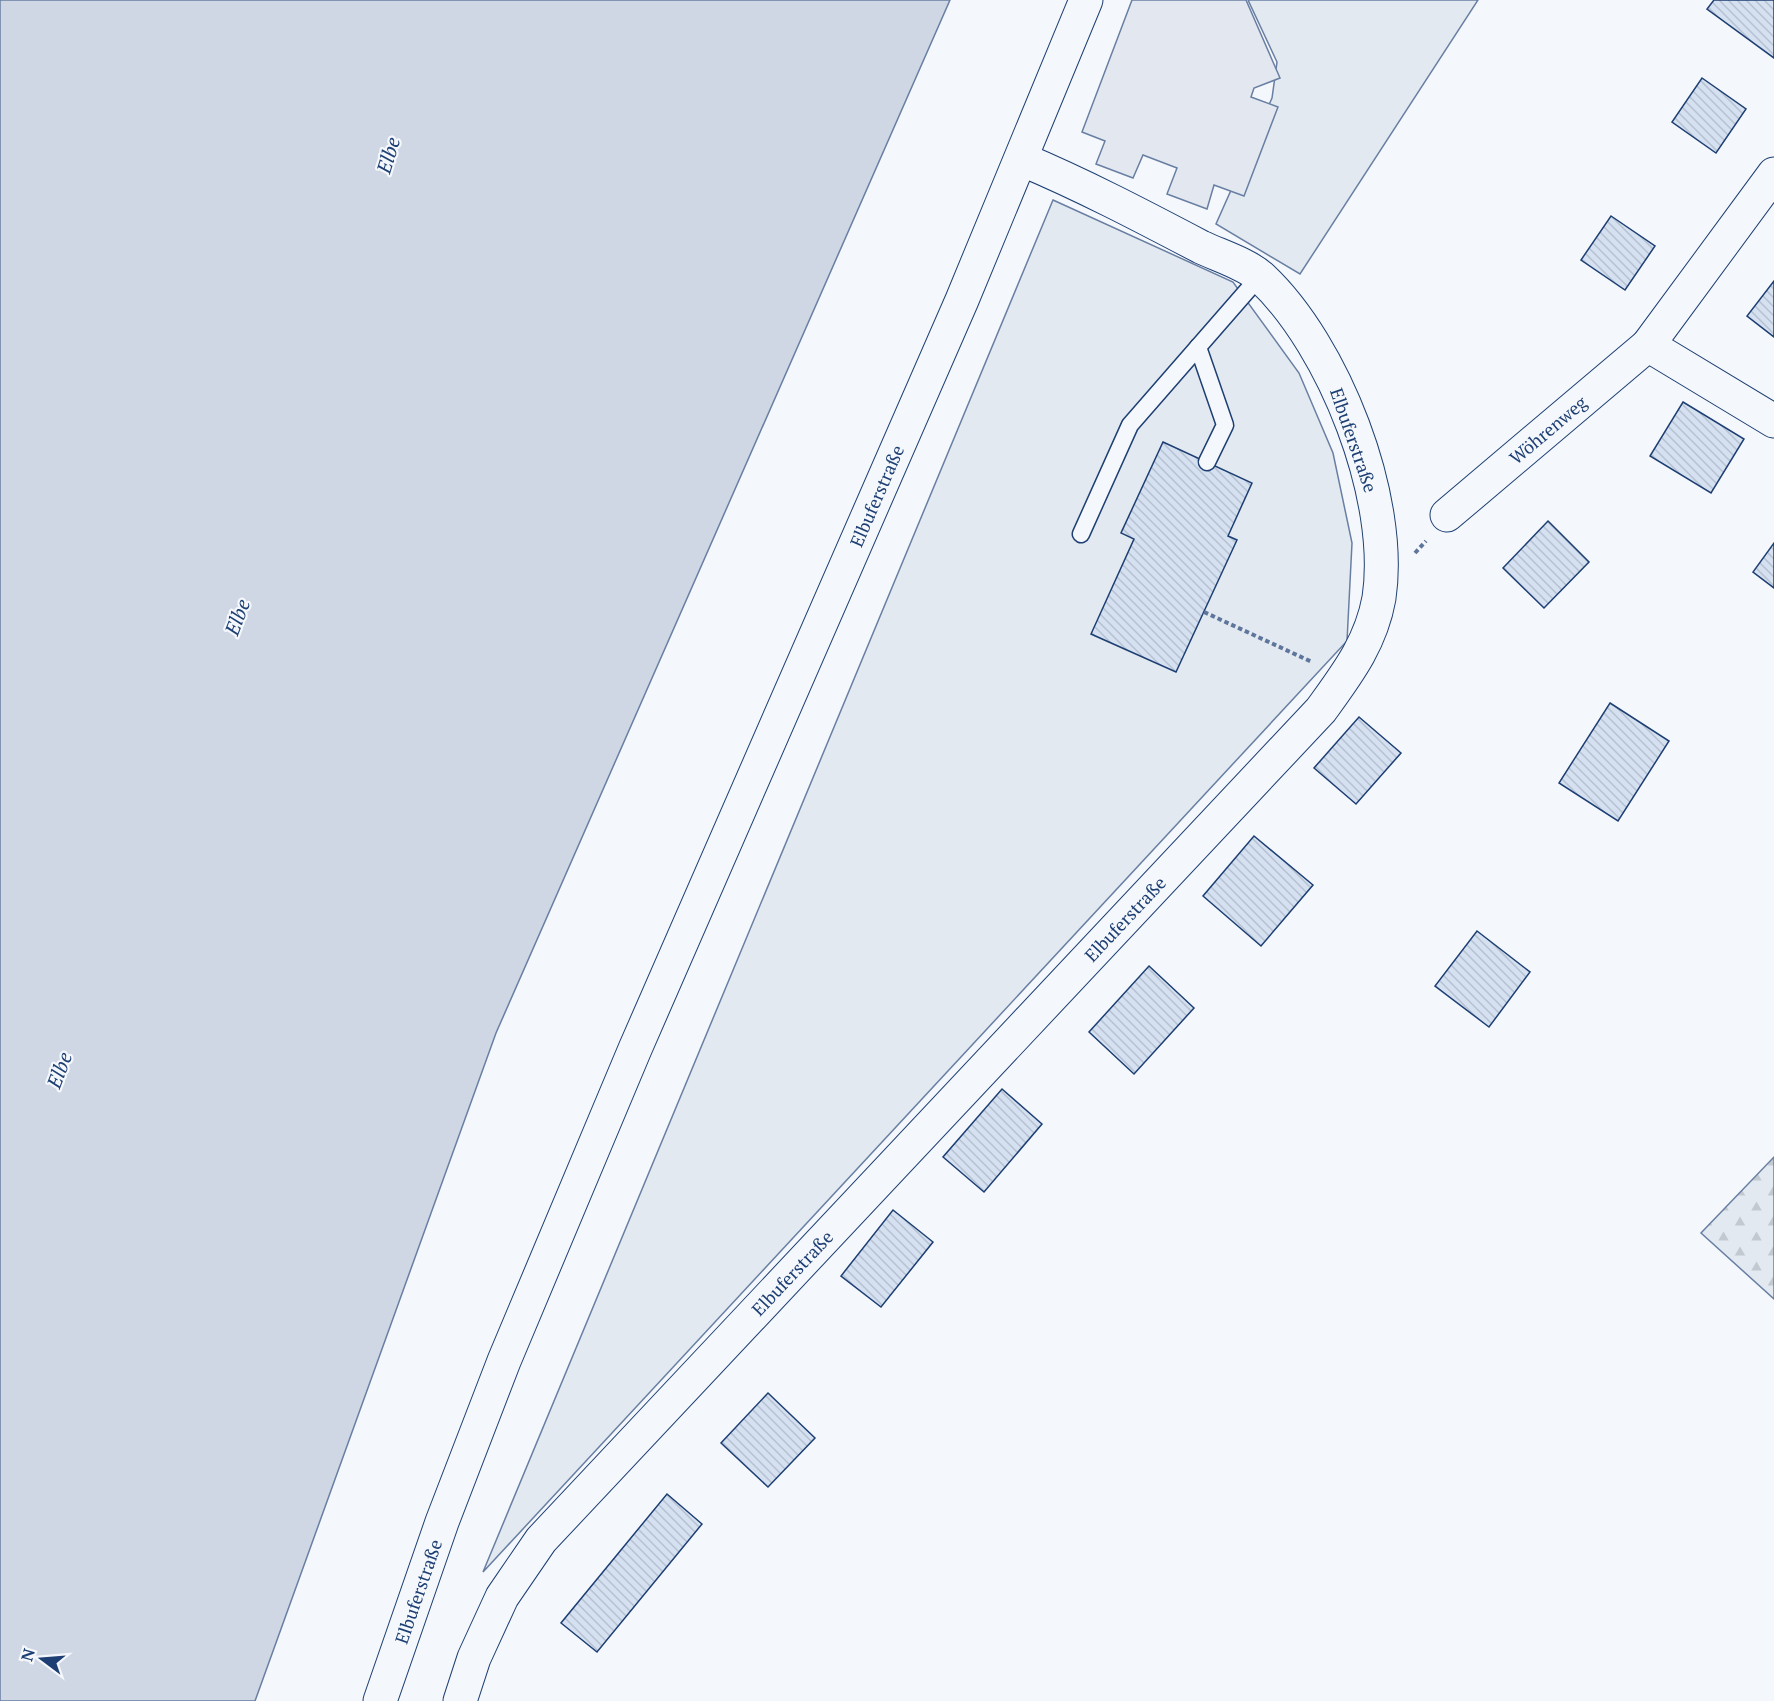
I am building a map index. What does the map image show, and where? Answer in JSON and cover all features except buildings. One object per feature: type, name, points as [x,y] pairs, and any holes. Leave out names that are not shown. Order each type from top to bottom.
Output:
[{"type":"street","name":"Elbuferstraße","points":[[380,1701],[442,1522],[504,1361],[640,1038],[1021,159],[1086,0]]},
{"type":"street","name":"Elbuferstraße","points":[[460,1701],[474,1658],[502,1597],[541,1540],[1304,727],[1345,677],[1362,652],[1378,598],[1379,549],[1376,505],[1359,444],[1322,356],[1294,314],[1260,276],[1057,174],[1021,159]]},
{"type":"street","name":"Wöhrenweg","points":[[1448,515],[1648,345],[1774,174]]},
{"type":"street","points":[[1648,345],[1774,421]]},
{"type":"lane","points":[[1081,534],[1130,425],[1260,276]]},
{"type":"lane","points":[[1198,347],[1225,425],[1208,462]]},
{"type":"path","points":[[1204,612],[1345,677]]},
{"type":"green space","points":[[1248,0],[1478,0],[1300,274],[1216,224],[1272,98],[1277,62]]},
{"type":"green space","points":[[1053,200],[1233,282],[1299,373],[1333,453],[1352,543],[1347,641],[483,1572]]},
{"type":"green space","points":[[1774,1157],[1774,1299],[1701,1233]]},
{"type":"shaded area","points":[[1132,0],[1246,0],[1280,78],[1254,88],[1251,97],[1278,107],[1244,196],[1214,185],[1207,209],[1167,194],[1177,168],[1143,155],[1133,178],[1096,164],[1105,141],[1082,132]]},
{"type":"water","name":"Elbe","points":[[0,0],[950,0],[496,1033],[255,1701],[0,1701]]}]
